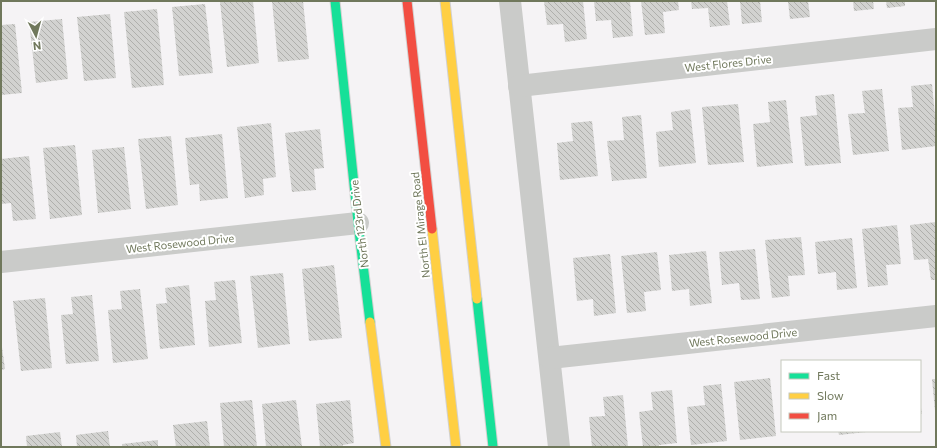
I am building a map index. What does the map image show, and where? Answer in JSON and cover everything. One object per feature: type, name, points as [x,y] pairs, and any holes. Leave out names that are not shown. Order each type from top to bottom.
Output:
[{"type":"main road","name":"North 123rd Drive","points":[[335,1],[358,223],[386,447]]},
{"type":"main road","name":"North El Mirage Road","points":[[407,1],[456,447]]},
{"type":"main road","points":[[444,1],[493,447]]},
{"type":"street","points":[[510,1],[559,447]]},
{"type":"street","name":"West Flores Drive","points":[[519,86],[936,39]]},
{"type":"street","name":"West Rosewood Drive","points":[[1,262],[358,223]]},
{"type":"street","name":"West Rosewood Drive","points":[[550,358],[936,316]]},
{"type":"building","points":[[253,1],[259,63],[227,67],[220,2]]},
{"type":"building","points":[[272,1],[303,1],[309,59],[278,62]]},
{"type":"building","points":[[544,1],[583,1],[587,39],[565,42],[563,24],[547,25]]},
{"type":"building","points":[[594,1],[630,1],[633,36],[613,38],[611,20],[596,21]]},
{"type":"building","points":[[641,1],[678,1],[679,10],[663,12],[665,33],[645,35]]},
{"type":"building","points":[[691,1],[727,1],[730,25],[710,27],[708,8],[692,9]]},
{"type":"building","points":[[740,1],[760,1],[762,22],[742,24]]},
{"type":"building","points":[[788,1],[808,1],[810,17],[790,19]]},
{"type":"building","points":[[853,1],[873,1],[874,9],[854,11]]},
{"type":"building","points":[[886,1],[905,1],[905,6],[887,8]]},
{"type":"building","points":[[205,4],[213,73],[179,76],[172,7]]},
{"type":"building","points":[[157,9],[164,85],[132,88],[124,12]]},
{"type":"building","points":[[110,14],[116,78],[84,81],[77,17]]},
{"type":"building","points":[[62,19],[68,79],[36,83],[29,22]]},
{"type":"building","points":[[15,24],[22,93],[1,95],[1,25]]},
{"type":"building","points":[[932,84],[936,126],[936,146],[902,150],[898,108],[913,107],[911,86]]},
{"type":"building","points":[[882,89],[889,151],[853,155],[848,114],[865,113],[862,91]]},
{"type":"building","points":[[834,94],[841,163],[805,166],[800,117],[817,115],[815,96]]},
{"type":"building","points":[[786,100],[793,163],[757,167],[753,124],[770,122],[768,102]]},
{"type":"building","points":[[738,104],[744,162],[708,165],[702,107]]},
{"type":"building","points":[[690,109],[696,163],[659,167],[656,132],[673,130],[671,112]]},
{"type":"building","points":[[641,115],[647,178],[612,181],[607,141],[624,140],[622,117]]},
{"type":"building","points":[[592,121],[598,176],[560,180],[557,143],[573,141],[571,123]]},
{"type":"building","points":[[271,123],[276,177],[263,179],[264,195],[245,198],[237,127]]},
{"type":"building","points":[[320,129],[324,168],[314,169],[316,190],[292,192],[285,133]]},
{"type":"building","points":[[222,134],[228,198],[200,201],[199,184],[190,185],[185,138]]},
{"type":"building","points":[[171,136],[178,205],[146,209],[138,139]]},
{"type":"building","points":[[75,145],[82,215],[50,219],[43,148]]},
{"type":"building","points":[[124,147],[131,209],[98,213],[92,150]]},
{"type":"building","points":[[29,156],[36,219],[13,221],[11,203],[1,204],[1,159]]},
{"type":"building","points":[[936,222],[936,280],[931,280],[928,259],[914,260],[910,225]]},
{"type":"building","points":[[897,225],[901,264],[886,265],[888,285],[868,287],[862,229]]},
{"type":"building","points":[[801,237],[805,275],[788,276],[790,296],[772,298],[765,240]]},
{"type":"building","points":[[852,238],[857,288],[837,290],[836,272],[818,274],[815,242]]},
{"type":"building","points":[[755,249],[760,299],[741,300],[739,283],[722,285],[719,252]]},
{"type":"building","points":[[706,251],[712,303],[690,306],[689,289],[672,291],[669,255]]},
{"type":"building","points":[[657,252],[661,290],[644,292],[646,311],[627,313],[621,256]]},
{"type":"building","points":[[610,254],[616,313],[594,316],[593,299],[577,301],[573,258]]},
{"type":"building","points":[[334,265],[342,338],[309,341],[302,269]]},
{"type":"building","points":[[283,273],[290,344],[258,348],[250,276]]},
{"type":"building","points":[[235,280],[242,343],[209,347],[205,301],[216,300],[214,282]]},
{"type":"building","points":[[189,285],[195,345],[160,349],[156,304],[167,303],[165,288]]},
{"type":"building","points":[[140,289],[148,359],[113,363],[108,310],[122,309],[120,291]]},
{"type":"building","points":[[92,295],[99,361],[66,364],[61,315],[73,314],[71,297]]},
{"type":"building","points":[[45,298],[52,368],[21,371],[13,301]]},
{"type":"building","points":[[1,340],[5,369],[1,370]]},
{"type":"building","points":[[770,378],[776,436],[740,440],[734,382]]},
{"type":"building","points":[[932,379],[936,379],[936,411],[935,411]]},
{"type":"building","points":[[721,384],[727,441],[691,445],[687,407],[705,405],[703,386]]},
{"type":"building","points":[[672,390],[677,443],[659,445],[659,447],[643,447],[639,412],[653,410],[651,392]]},
{"type":"building","points":[[623,395],[628,447],[592,447],[589,417],[605,416],[603,397]]},
{"type":"building","points":[[252,400],[257,447],[224,447],[220,403]]},
{"type":"building","points":[[296,400],[302,447],[266,447],[262,404]]},
{"type":"building","points":[[350,400],[354,443],[343,445],[343,447],[320,447],[316,404]]},
{"type":"building","points":[[207,421],[210,447],[176,447],[173,425]]},
{"type":"building","points":[[108,431],[110,447],[77,447],[76,435]]},
{"type":"building","points":[[60,432],[62,447],[27,447],[26,436]]},
{"type":"building","points":[[838,432],[866,432],[839,435]]},
{"type":"building","points":[[158,440],[158,447],[122,447],[122,444]]},
{"type":"traffic: fast","points":[[335,1],[370,322]]},
{"type":"traffic: fast","points":[[477,299],[493,447]]},
{"type":"traffic: slow","points":[[445,1],[477,299]]},
{"type":"traffic: slow","points":[[432,229],[456,447]]},
{"type":"traffic: slow","points":[[370,322],[386,447]]},
{"type":"traffic: jam","points":[[407,1],[432,229]]}]
